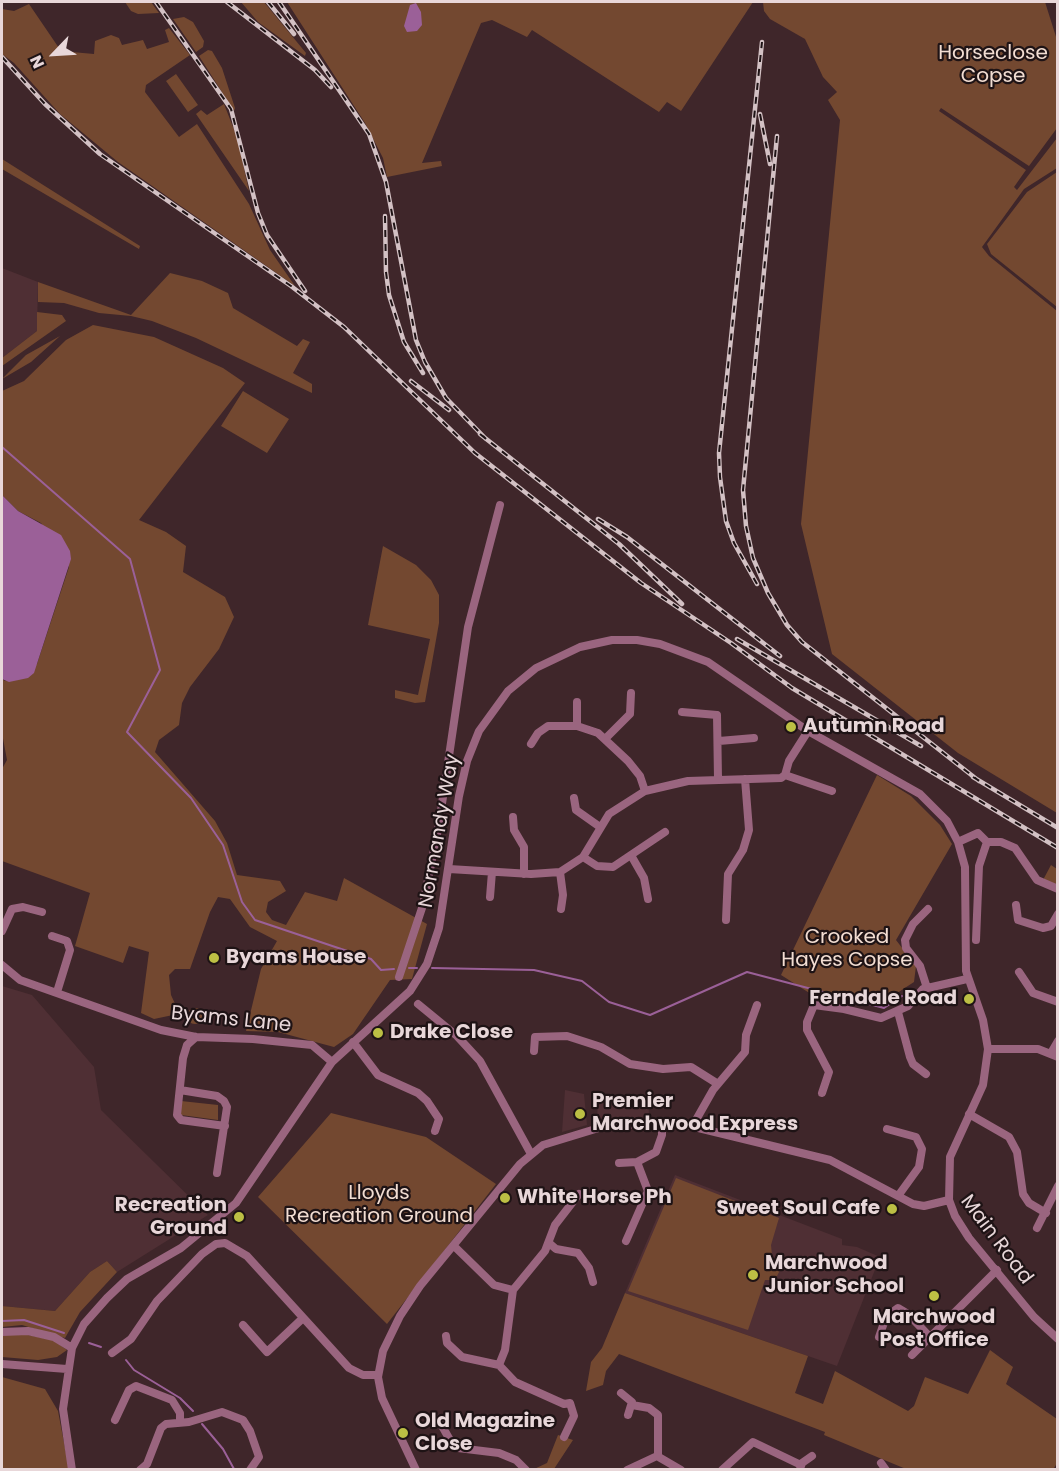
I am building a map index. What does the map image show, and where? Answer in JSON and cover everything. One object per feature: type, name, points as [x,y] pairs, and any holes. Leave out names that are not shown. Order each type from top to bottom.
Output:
[{"type":"street","points":[[399,977],[423,905],[439,824],[468,627],[500,505]]},
{"type":"street","name":"Normandy Way","points":[[72,1470],[63,1409],[67,1369],[72,1348],[84,1324],[107,1298],[128,1280],[181,1248],[236,1203],[332,1062],[397,1005],[422,973],[439,928],[463,777],[479,731],[499,702],[526,674],[580,647],[624,639],[646,641],[685,652],[732,676],[808,731],[920,794],[946,821],[958,842],[965,867],[967,979]]},
{"type":"street","points":[[606,738],[630,714],[631,693]]},
{"type":"street","points":[[577,702],[577,726]]},
{"type":"street","points":[[682,712],[717,715],[718,779]]},
{"type":"street","points":[[531,744],[538,733],[548,726],[577,726],[606,738],[640,776],[645,791]]},
{"type":"street","points":[[785,775],[789,761],[808,731]]},
{"type":"street","points":[[719,741],[754,738]]},
{"type":"street","points":[[449,869],[524,873],[560,872],[583,857],[609,814],[645,791],[673,783],[718,779],[777,779],[785,775],[832,791]]},
{"type":"street","points":[[726,920],[728,874],[742,850],[749,830],[744,779]]},
{"type":"street","points":[[573,798],[576,810],[600,826]]},
{"type":"street","points":[[513,817],[514,830],[524,847],[524,873]]},
{"type":"street","points":[[583,857],[605,868],[621,864],[665,832]]},
{"type":"street","points":[[958,842],[978,833],[987,842],[1001,842],[1015,848],[1037,880],[1058,889]]},
{"type":"street","points":[[976,940],[980,866],[987,842]]},
{"type":"street","points":[[632,857],[644,878],[648,899]]},
{"type":"street","points":[[490,897],[492,872]]},
{"type":"street","points":[[560,872],[563,895],[561,909]]},
{"type":"street","points":[[1016,905],[1018,920],[1043,928],[1050,926],[1058,914]]},
{"type":"street","points":[[2,931],[12,909],[23,907],[42,912]]},
{"type":"street","points":[[927,988],[920,966],[906,948],[905,940],[913,924],[928,909]]},
{"type":"street","points":[[52,936],[67,940],[70,950],[57,992]]},
{"type":"street","name":"Byams Lane","points":[[2,965],[20,980],[161,1030],[196,1037],[253,1039],[312,1045],[332,1062]]},
{"type":"street","points":[[1019,972],[1032,993],[1058,1002]]},
{"type":"street","points":[[822,1093],[829,1072],[807,1030],[807,1022],[814,1005],[851,1010],[870,1018],[881,1018],[898,1012],[927,988],[967,979],[983,1020],[988,1049],[983,1085],[950,1157],[949,1200]]},
{"type":"street","points":[[418,1004],[457,1036],[480,1061],[531,1154]]},
{"type":"street","points":[[692,1126],[718,1084],[746,1052],[746,1035],[757,1005]]},
{"type":"street","points":[[898,1012],[910,1057],[919,1070],[926,1074]]},
{"type":"street","points":[[534,1051],[535,1036],[567,1036],[601,1047],[630,1064],[663,1069],[691,1067],[718,1084]]},
{"type":"street","points":[[196,1037],[187,1045],[183,1058],[177,1115],[181,1120],[225,1126]]},
{"type":"street","points":[[988,1049],[1038,1049],[1054,1055],[1058,1041]]},
{"type":"street","points":[[353,1042],[378,1075],[404,1086],[427,1101],[439,1119],[435,1131]]},
{"type":"street","points":[[180,1090],[217,1096],[224,1101],[227,1107],[217,1173]]},
{"type":"street","points":[[969,1114],[1010,1137],[1017,1152],[1023,1194],[1029,1203],[1046,1213]]},
{"type":"street","points":[[619,1163],[637,1162],[656,1152],[663,1135],[662,1123]]},
{"type":"street","name":"Main Road","points":[[416,1470],[385,1404],[378,1375],[383,1351],[406,1305],[531,1154],[550,1142],[592,1129],[662,1123],[692,1126],[830,1160],[918,1206],[949,1200],[969,1238],[1024,1305],[1056,1335]]},
{"type":"street","points":[[887,1129],[916,1137],[922,1149],[919,1167],[898,1196]]},
{"type":"street","points":[[626,1241],[648,1191],[637,1162]]},
{"type":"street","points":[[1037,1228],[1058,1186]]},
{"type":"street","points":[[499,1365],[505,1350],[513,1290],[549,1243],[555,1225],[579,1194]]},
{"type":"street","points":[[112,1353],[131,1339],[157,1301],[202,1254],[220,1243],[230,1244],[248,1256],[349,1368],[363,1375],[378,1375]]},
{"type":"street","points":[[549,1243],[556,1249],[578,1252],[589,1268],[593,1282]]},
{"type":"street","points":[[454,1246],[494,1286],[513,1290]]},
{"type":"street","points":[[912,1355],[997,1270]]},
{"type":"street","points":[[879,1337],[886,1317],[898,1308],[908,1314],[930,1337]]},
{"type":"street","points":[[243,1325],[267,1352],[303,1318]]},
{"type":"street","points":[[2,1332],[36,1333],[54,1337],[72,1348]]},
{"type":"street","points":[[446,1336],[447,1343],[462,1357],[499,1365],[516,1382],[564,1404],[570,1403],[574,1416],[564,1437]]},
{"type":"street","points":[[2,1364],[67,1369]]},
{"type":"street","points":[[115,1420],[129,1390],[136,1386],[172,1400],[177,1406],[180,1421]]},
{"type":"street","points":[[621,1393],[632,1405],[650,1408],[658,1415],[658,1456]]},
{"type":"street","points":[[628,1415],[632,1405]]},
{"type":"street","points":[[140,1470],[147,1464],[161,1428],[166,1424],[189,1422],[222,1412],[243,1420],[259,1457],[250,1470]]},
{"type":"street","points":[[438,1419],[450,1440],[458,1448],[499,1453],[516,1460],[526,1470]]},
{"type":"street","points":[[722,1470],[750,1443],[753,1432]]},
{"type":"street","points":[[750,1443],[758,1443],[800,1467],[812,1456]]},
{"type":"street","points":[[627,1470],[639,1462],[658,1456],[681,1470]]},
{"type":"shaded area","points":[[416,3],[421,12],[422,25],[417,31],[407,32],[404,26],[410,5]]},
{"type":"shaded area","points":[[2,268],[38,282],[37,331],[2,358]]},
{"type":"shaded area","points":[[2,495],[18,511],[61,535],[70,551],[71,559],[34,673],[28,678],[9,682],[2,679]]},
{"type":"shaded area","points":[[2,986],[32,995],[94,1067],[101,1110],[208,1215],[117,1272],[107,1261],[90,1272],[55,1311],[2,1306]]},
{"type":"shaded area","points":[[565,1090],[584,1094],[587,1125],[562,1132]]},
{"type":"shaded area","points":[[598,1097],[648,1097],[649,1116],[597,1122]]},
{"type":"shaded area","name":"Marchwood Junior School","points":[[675,1175],[842,1239],[842,1245],[857,1247],[880,1257],[837,1366],[625,1293]]},
{"type":"green space","points":[[125,2],[151,2],[159,13],[138,14],[131,11]]},
{"type":"green space","points":[[241,2],[264,2],[306,53],[305,56],[258,22]]},
{"type":"green space","points":[[287,2],[753,2],[681,111],[667,102],[659,112],[532,30],[527,37],[492,20],[481,23],[422,163],[441,161],[442,166],[387,177],[383,158],[365,123]]},
{"type":"green space","name":"Horseclose Copse","points":[[763,2],[1045,2],[1057,40],[1057,128],[1029,166],[941,108],[939,111],[1026,170],[1014,187],[1017,190],[1057,138],[1057,168],[1024,189],[982,247],[989,256],[1057,311],[1057,813],[958,753],[832,654],[801,524],[840,120],[828,100],[837,92],[823,77],[805,39],[770,19],[764,11]]},
{"type":"green space","points":[[29,4],[61,51],[94,54],[95,41],[111,35],[119,38],[122,45],[143,40],[147,49],[169,42],[165,30],[169,28],[190,55],[146,85],[145,92],[179,137],[197,124],[249,204],[270,250],[295,286],[118,162],[60,114],[14,63],[2,54],[2,9],[14,11]]},
{"type":"green space","points":[[184,17],[193,22],[204,41],[203,47],[196,52],[173,19]]},
{"type":"green space","points":[[208,50],[212,51],[222,68],[234,111],[199,56]]},
{"type":"green space","points":[[176,74],[198,105],[188,112],[166,81]]},
{"type":"green space","points":[[224,104],[237,137],[249,191],[196,114],[201,110],[207,115]]},
{"type":"green space","points":[[2,159],[140,246],[139,249],[2,169]]},
{"type":"green space","points":[[1057,172],[1057,307],[991,254],[987,244],[1027,192]]},
{"type":"green space","points":[[170,273],[202,281],[228,293],[233,308],[297,346],[303,339],[310,342],[293,373],[312,384],[312,393],[196,338],[152,321],[131,316],[99,313],[64,303],[38,302],[38,282],[131,315]]},
{"type":"green space","points":[[37,312],[62,315],[66,321],[2,366],[2,358],[37,331]]},
{"type":"green space","points":[[93,325],[154,337],[223,368],[245,383],[139,520],[166,532],[186,546],[183,572],[225,597],[234,617],[219,649],[190,687],[182,703],[179,725],[159,740],[155,752],[215,821],[227,843],[237,875],[280,881],[286,891],[268,902],[266,912],[272,920],[286,925],[305,892],[337,901],[344,878],[427,924],[412,979],[390,980],[353,1034],[334,1047],[278,1032],[246,1031],[261,969],[277,941],[250,927],[230,899],[218,897],[210,912],[190,969],[175,969],[169,975],[171,995],[177,1008],[173,1015],[154,1019],[141,1013],[149,952],[129,946],[123,963],[75,946],[90,893],[2,861],[2,769],[7,760],[2,733],[2,679],[5,681],[37,664],[69,567],[41,523],[18,511],[2,495],[2,391],[24,381],[66,340]]},
{"type":"green space","points":[[60,336],[31,362],[2,379],[26,355]]},
{"type":"green space","points":[[243,391],[289,419],[267,453],[221,426]]},
{"type":"green space","points":[[383,546],[416,565],[431,580],[439,595],[439,623],[425,702],[415,703],[395,698],[395,690],[418,695],[430,639],[368,625]]},
{"type":"green space","name":"Crooked Hayes Copse","points":[[877,775],[911,796],[940,825],[952,844],[896,940],[916,966],[914,982],[891,997],[864,1004],[811,994],[781,975]]},
{"type":"green space","points":[[1051,865],[1057,869],[1057,885],[1043,880]]},
{"type":"green space","points":[[195,1008],[201,1010],[203,1016],[201,1022],[195,1024],[189,1022],[187,1016],[189,1010]]},
{"type":"green space","points":[[181,1101],[218,1105],[218,1120],[181,1115]]},
{"type":"green space","name":"Lloyds Recreation Ground","points":[[331,1113],[426,1137],[496,1184],[387,1324],[258,1197]]},
{"type":"green space","points":[[676,1178],[779,1218],[771,1245],[773,1265],[780,1270],[775,1280],[765,1280],[748,1330],[628,1291]]},
{"type":"green space","points":[[107,1261],[117,1272],[80,1312],[65,1338],[22,1325],[2,1327],[2,1306],[55,1311],[90,1272]]},
{"type":"green space","points":[[625,1293],[808,1356],[795,1393],[823,1404],[835,1371],[908,1411],[914,1406],[925,1377],[968,1394],[990,1350],[1013,1367],[1006,1384],[1057,1419],[1057,1463],[1053,1470],[906,1469],[824,1435],[825,1432],[619,1354],[606,1371],[603,1385],[586,1391],[591,1362],[602,1348]]},
{"type":"green space","points":[[23,1334],[53,1340],[67,1350],[57,1357],[38,1360],[2,1357],[2,1335]]},
{"type":"green space","points":[[2,1377],[45,1389],[58,1411],[69,1469],[2,1469]]},
{"type":"green space","points":[[558,1435],[573,1440],[554,1469],[532,1470],[547,1463]]},
{"type":"waterway","points":[[2,447],[130,559],[160,670],[127,732],[191,798],[223,845],[242,902],[255,920],[371,959],[381,970],[394,969]]},
{"type":"waterway","points":[[409,968],[417,968]]},
{"type":"waterway","points":[[432,968],[534,970],[582,981],[609,1002],[650,1015],[747,972],[884,1008],[902,996]]},
{"type":"waterway","points":[[2,1321],[24,1320],[64,1333]]},
{"type":"waterway","points":[[89,1343],[101,1347]]},
{"type":"waterway","points":[[126,1360],[134,1370],[180,1398],[193,1411]]},
{"type":"waterway","points":[[202,1424],[223,1449],[234,1469]]},
{"type":"railway","points":[[156,2],[231,109],[258,213],[267,235],[305,291]]},
{"type":"railway","points":[[227,2],[315,70],[331,87]]},
{"type":"railway","points":[[268,2],[294,34]]},
{"type":"railway","points":[[279,2],[369,134],[386,182],[416,340],[425,362],[446,398],[486,439]]},
{"type":"railway","points":[[757,584],[734,543],[726,521],[719,453],[762,42]]},
{"type":"railway","points":[[2,57],[45,104],[100,154],[291,286],[344,327],[475,453],[641,583],[731,643],[792,688],[1058,848]]},
{"type":"railway","points":[[760,114],[770,164]]},
{"type":"railway","points":[[777,136],[743,490],[746,526],[753,558],[768,593],[787,625],[802,642],[979,781]]},
{"type":"railway","points":[[385,216],[386,272],[389,295],[404,342],[423,373]]},
{"type":"railway","points":[[411,381],[449,410]]},
{"type":"railway","points":[[480,434],[619,544],[682,604]]},
{"type":"railway","points":[[598,519],[627,537],[780,656]]},
{"type":"railway","points":[[737,639],[921,746]]},
{"type":"railway","points":[[973,777],[1058,828]]},
{"type":"place","name":"Autumn Road","points":[[791,727]]},
{"type":"place","name":"Byams House","points":[[214,958]]},
{"type":"place","name":"Ferndale Road","points":[[969,999]]},
{"type":"place","name":"Drake Close","points":[[378,1033]]},
{"type":"place","name":"Premier Marchwood Express","points":[[580,1114]]},
{"type":"place","name":"White Horse Ph","points":[[505,1198]]},
{"type":"place","name":"Sweet Soul Cafe","points":[[892,1209]]},
{"type":"place","name":"Recreation Ground","points":[[239,1217]]},
{"type":"place","name":"Marchwood Junior School","points":[[753,1275]]},
{"type":"place","name":"Marchwood Post Office","points":[[934,1296]]},
{"type":"place","name":"Old Magazine Close","points":[[403,1433]]}]
